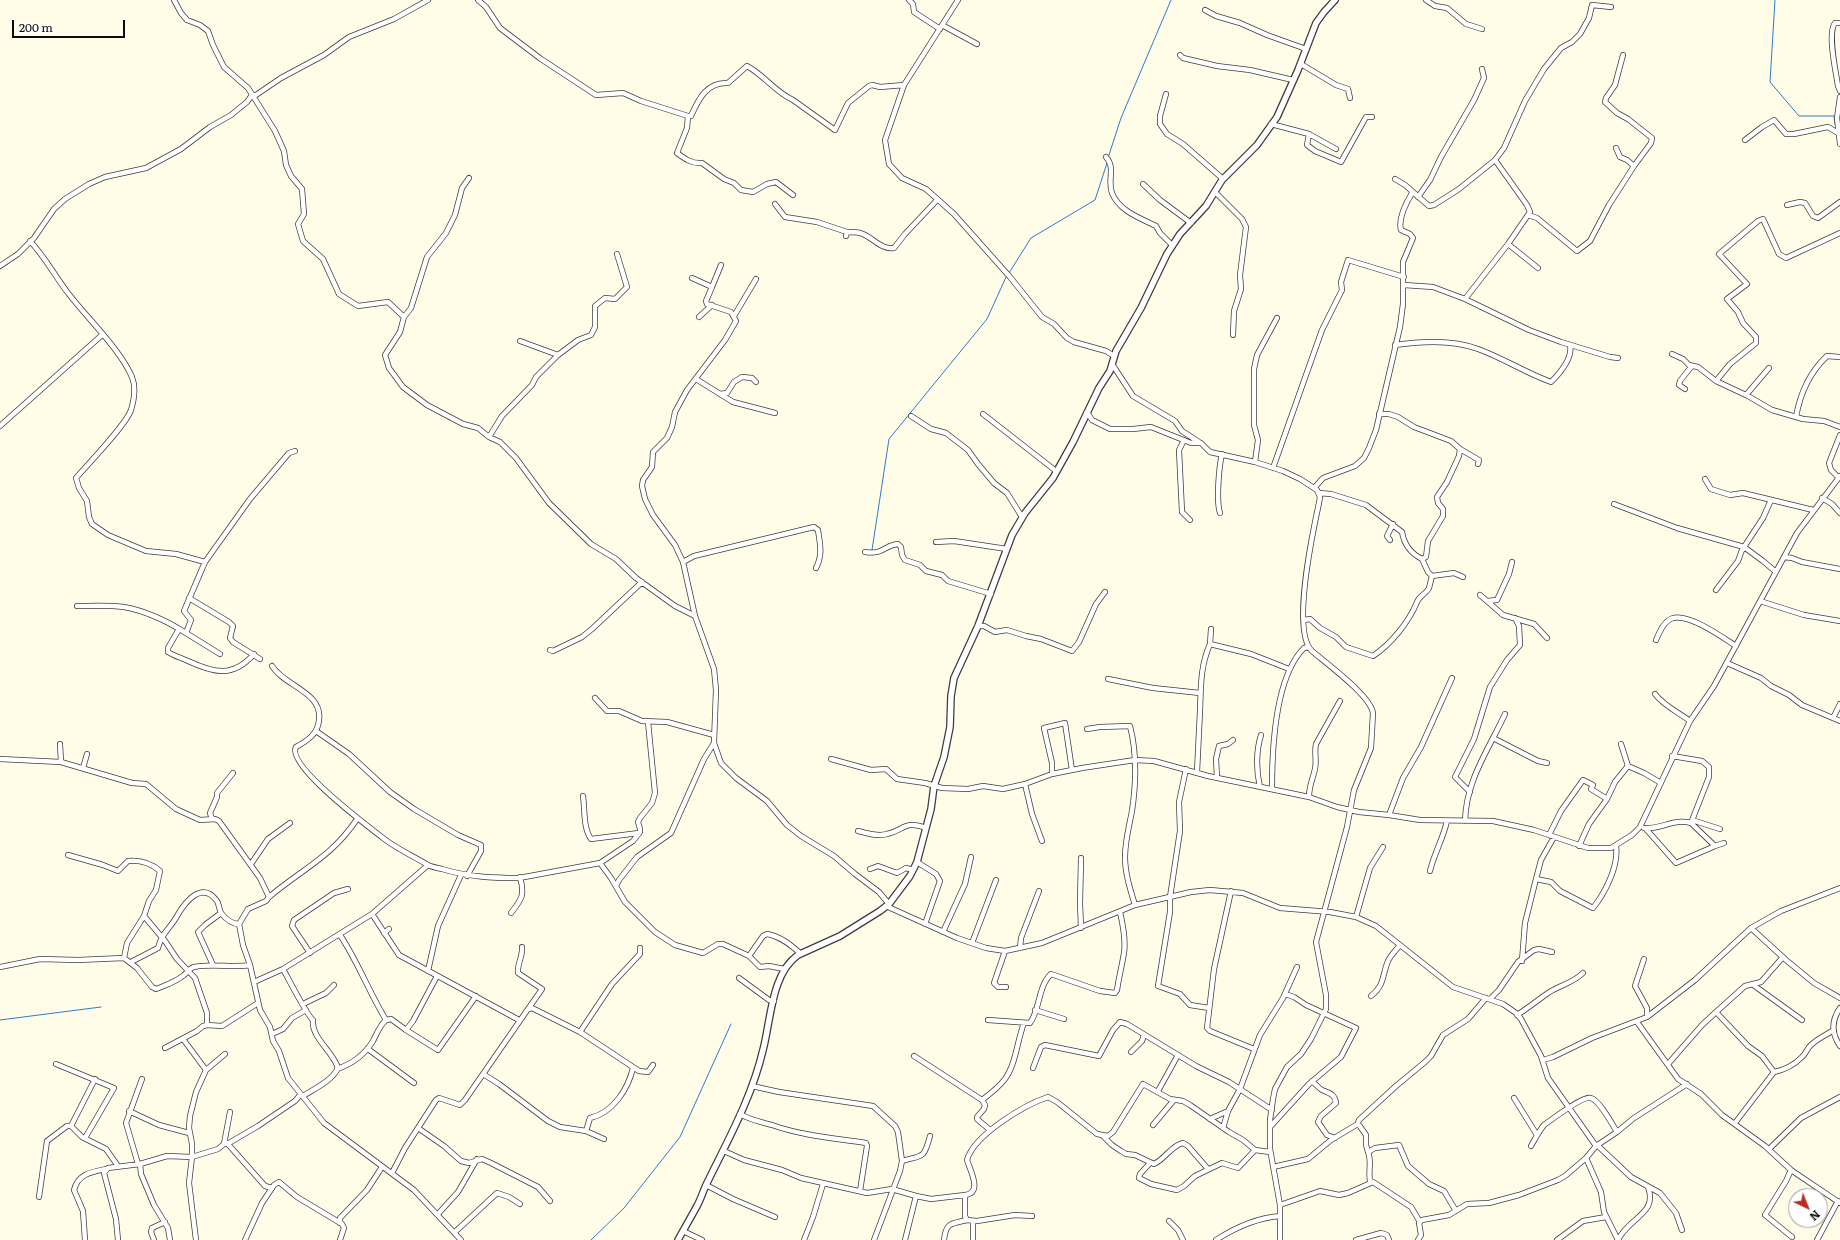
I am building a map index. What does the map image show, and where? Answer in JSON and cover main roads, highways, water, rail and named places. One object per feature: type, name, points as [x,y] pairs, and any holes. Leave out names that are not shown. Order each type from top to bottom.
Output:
[{"type":"waterway","points":[[1108,158],[1121,118],[1171,0]]},
{"type":"waterway","points":[[1775,0],[1770,82],[1799,116],[1834,116],[1835,124]]},
{"type":"waterway","points":[[1009,273],[1031,238],[1095,200],[1107,163]]},
{"type":"waterway","points":[[872,550],[889,439],[987,319],[1007,275]]},
{"type":"waterway","points":[[0,1020],[101,1007]]},
{"type":"waterway","points":[[591,1240],[624,1208],[680,1137],[731,1024]]}]
